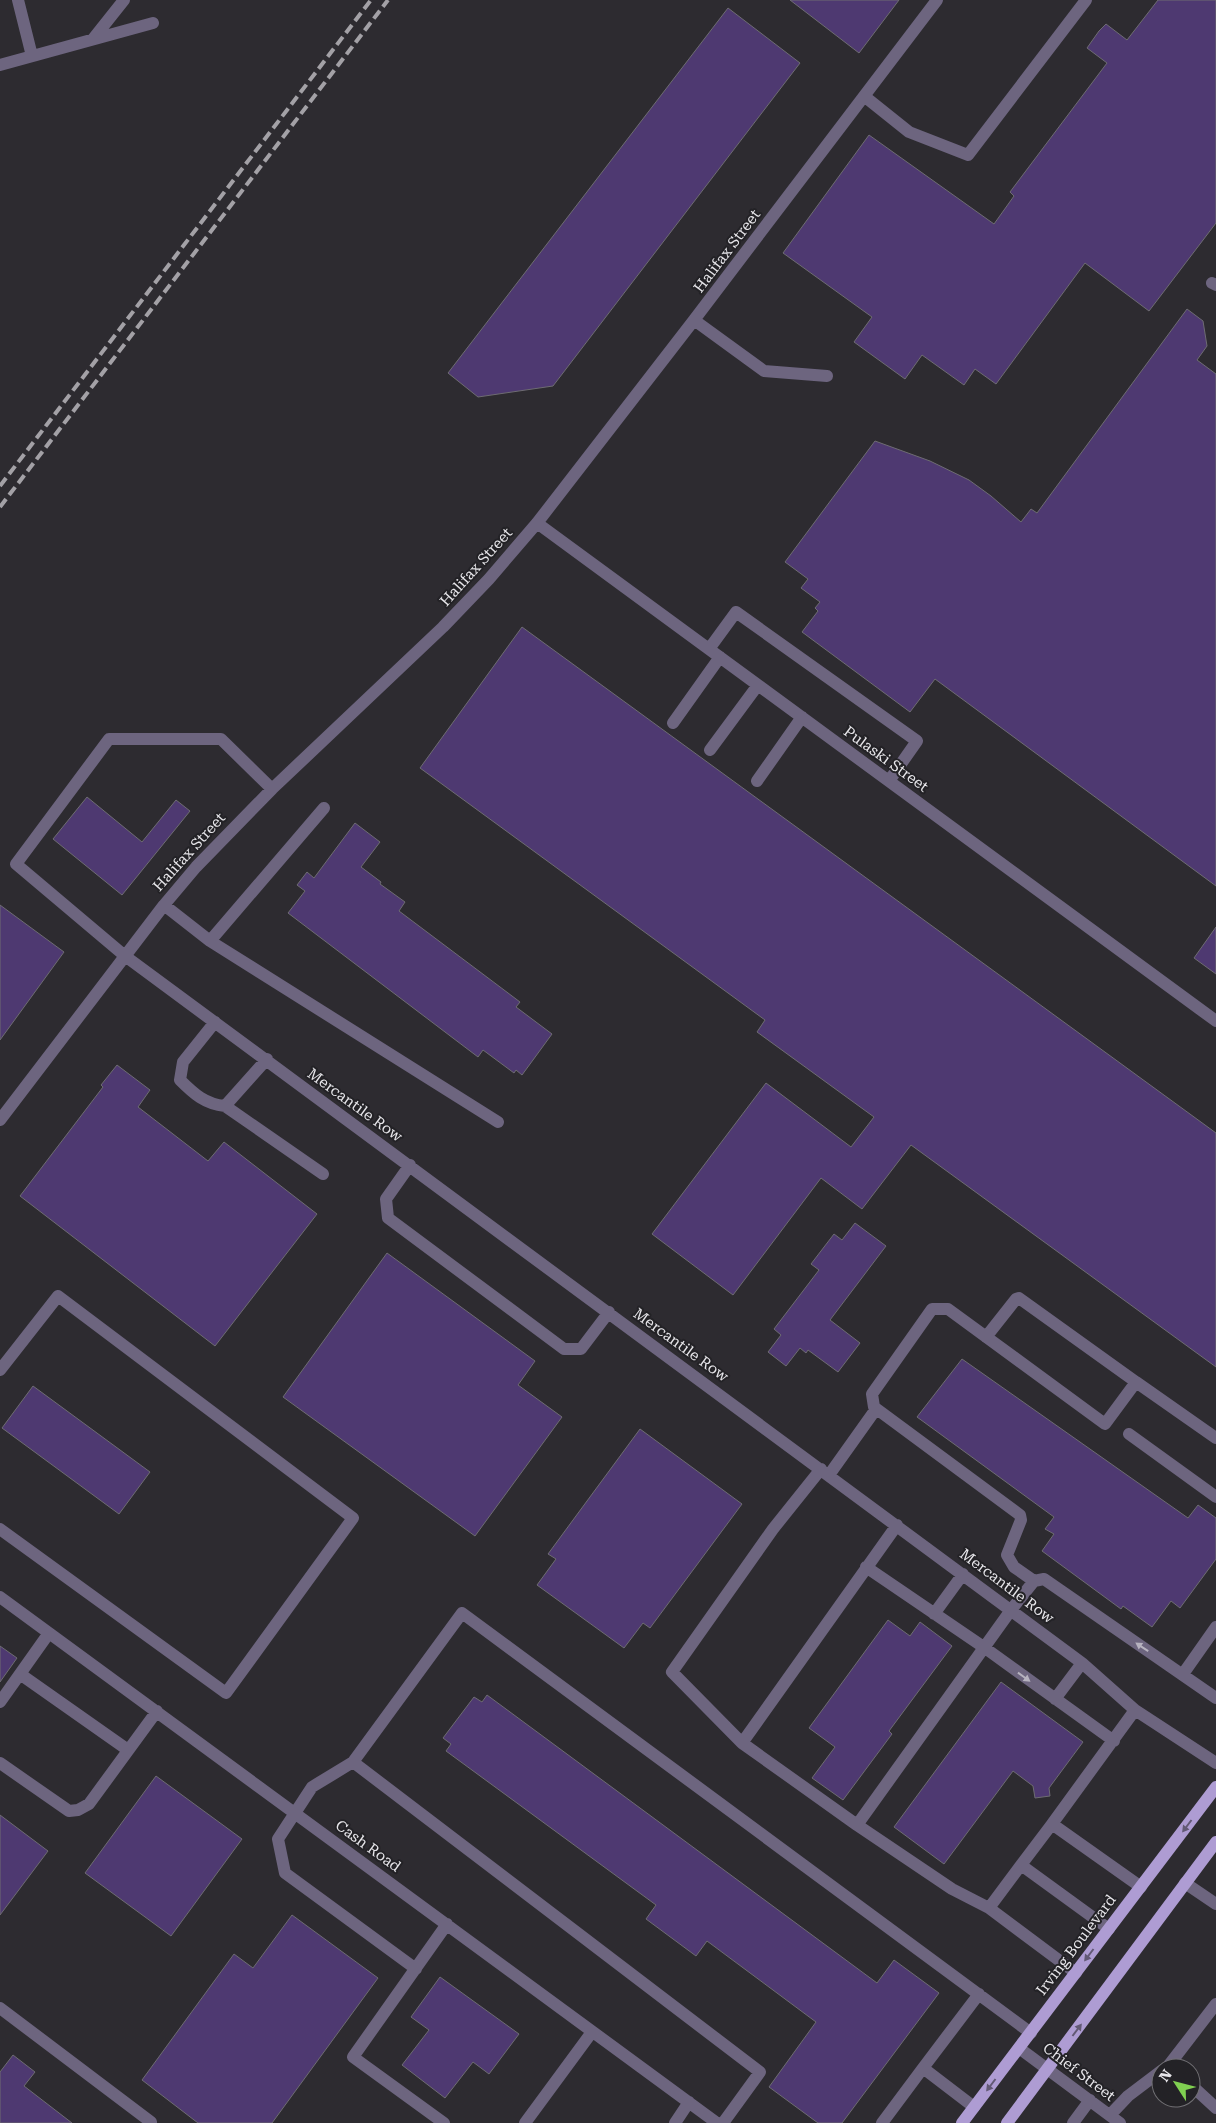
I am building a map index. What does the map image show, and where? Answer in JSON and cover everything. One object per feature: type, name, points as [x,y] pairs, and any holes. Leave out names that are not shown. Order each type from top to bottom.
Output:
[{"type":"main road","name":"Irving Boulevard","points":[[962,2123],[1216,1787]]},
{"type":"main road","points":[[1007,2123],[1216,1842]]},
{"type":"street","points":[[18,0],[32,56]]},
{"type":"street","points":[[93,39],[124,0]]},
{"type":"street","name":"Halifax Street","points":[[0,1120],[164,904],[196,867],[272,789],[443,627],[489,579],[537,523],[937,0]]},
{"type":"street","points":[[864,96],[909,132],[968,155],[1086,0]]},
{"type":"street","points":[[0,64],[153,23]]},
{"type":"street","points":[[694,320],[764,371],[827,376]]},
{"type":"street","name":"Pulaski Street","points":[[537,523],[1216,1021]]},
{"type":"street","points":[[709,649],[736,612],[917,742],[889,781]]},
{"type":"street","points":[[673,722],[720,657]]},
{"type":"street","points":[[710,750],[758,685]]},
{"type":"street","points":[[756,781],[802,717]]},
{"type":"street","name":"Mercantile Row","points":[[272,789],[221,739],[109,739],[16,864],[125,956],[963,1574],[1082,1663],[1135,1710],[1216,1763]]},
{"type":"street","points":[[210,941],[324,808]]},
{"type":"street","points":[[164,904],[210,941],[498,1122]]},
{"type":"street","points":[[215,1022],[183,1062],[180,1080],[210,1104],[225,1106],[323,1174]]},
{"type":"street","points":[[225,1106],[267,1059]]},
{"type":"street","points":[[410,1165],[386,1198],[388,1218],[564,1349],[581,1350],[609,1312]]},
{"type":"street","points":[[0,1370],[58,1296],[353,1518],[226,1693],[0,1529]]},
{"type":"street","points":[[986,1337],[1016,1299],[1019,1298],[1216,1438]]},
{"type":"street","points":[[1034,1581],[1014,1567],[1007,1555],[1021,1520],[1020,1515],[876,1409],[872,1394],[932,1309],[948,1308],[1105,1424],[1136,1382]]},
{"type":"street","points":[[876,1409],[825,1472],[773,1529],[672,1672],[742,1743],[857,1825],[952,1889],[989,1908],[1076,1973]]},
{"type":"street","points":[[1129,1434],[1216,1497]]},
{"type":"street","points":[[742,1743],[897,1525]]},
{"type":"street","points":[[866,1567],[1114,1741]]},
{"type":"street","points":[[934,1614],[963,1574]]},
{"type":"street","points":[[857,1825],[1011,1610],[1034,1581],[1044,1579],[1216,1698]]},
{"type":"street","name":"Cash Road","points":[[0,1596],[717,2123]]},
{"type":"street","points":[[416,1969],[285,1873],[278,1839],[312,1787],[353,1762],[462,1614],[1030,2032]]},
{"type":"street","points":[[1183,1674],[1216,1627]]},
{"type":"street","points":[[0,1702],[49,1633]]},
{"type":"street","points":[[1055,1699],[1082,1663]]},
{"type":"street","points":[[20,1674],[128,1750]]},
{"type":"street","points":[[989,1908],[1135,1710]]},
{"type":"street","points":[[0,1764],[69,1811],[78,1810],[89,1804],[158,1711]]},
{"type":"street","points":[[353,1762],[760,2072],[724,2123]]},
{"type":"street","points":[[1052,1824],[1141,1887]]},
{"type":"street","points":[[1021,1865],[1109,1929]]},
{"type":"street","points":[[1185,1883],[1216,1904]]},
{"type":"street","points":[[444,2123],[353,2057],[447,1924]]},
{"type":"street","points":[[882,2123],[978,1994]]},
{"type":"street","points":[[1175,2058],[1216,2004]]},
{"type":"street","points":[[0,2008],[151,2123]]},
{"type":"street","points":[[526,2123],[592,2032]]},
{"type":"street","name":"Chief Street","points":[[1019,2048],[1115,2119]]},
{"type":"street","points":[[923,2068],[974,2107]]},
{"type":"street","points":[[1115,2119],[1128,2096],[1151,2079]]},
{"type":"street","points":[[1201,2094],[1216,2108]]},
{"type":"street","points":[[1073,2123],[1090,2100]]},
{"type":"street","points":[[675,2123],[689,2102]]},
{"type":"building","points":[[790,0],[899,0],[859,53]]},
{"type":"building","points":[[1158,0],[1216,0],[1216,223],[1149,311],[1085,263],[996,384],[975,369],[964,385],[922,355],[905,379],[854,342],[872,317],[783,253],[869,135],[994,224],[1014,196],[1010,192],[1107,63],[1087,48],[1099,31],[1106,24],[1127,40]]},
{"type":"building","points":[[728,8],[800,63],[553,386],[478,397],[448,373]]},
{"type":"building","points":[[1187,309],[1203,321],[1207,346],[1197,360],[1216,374],[1216,886],[935,679],[910,712],[802,632],[818,611],[815,608],[820,602],[801,588],[808,579],[785,562],[875,441],[930,461],[969,480],[1021,522],[1031,509],[1037,513]]},
{"type":"building","points":[[522,627],[1216,1133],[1216,1367],[911,1145],[862,1209],[821,1178],[733,1295],[652,1234],[766,1083],[851,1147],[874,1117],[757,1032],[765,1020],[420,768]]},
{"type":"building","points":[[87,797],[142,842],[176,800],[190,811],[122,895],[53,839]]},
{"type":"building","points":[[355,823],[380,842],[361,867],[405,902],[399,911],[520,1002],[516,1007],[552,1034],[522,1075],[516,1070],[514,1073],[483,1050],[478,1057],[288,913],[305,891],[297,885],[307,872],[314,878]]},
{"type":"building","points":[[0,905],[64,952],[0,1040]]},
{"type":"building","points":[[1216,927],[1216,974],[1194,958]]},
{"type":"building","points":[[117,1065],[150,1090],[138,1107],[208,1161],[224,1142],[317,1214],[215,1346],[20,1196],[103,1087],[101,1085]]},
{"type":"building","points":[[855,1223],[886,1246],[830,1320],[860,1343],[838,1372],[808,1350],[806,1353],[800,1348],[786,1366],[768,1352],[781,1335],[774,1329],[819,1270],[811,1264],[834,1234],[842,1240]]},
{"type":"building","points":[[387,1253],[535,1361],[518,1385],[562,1417],[475,1536],[283,1397]]},
{"type":"building","points":[[962,1359],[1188,1518],[1198,1505],[1216,1518],[1216,1559],[1180,1608],[1171,1601],[1152,1627],[1123,1606],[1121,1609],[1042,1551],[1054,1534],[1045,1529],[1054,1517],[917,1417]]},
{"type":"building","points":[[33,1386],[150,1472],[119,1514],[2,1428]]},
{"type":"building","points":[[640,1429],[742,1504],[650,1628],[643,1623],[624,1648],[537,1585],[556,1559],[548,1554]]},
{"type":"building","points":[[888,1620],[910,1636],[920,1622],[952,1646],[889,1731],[892,1734],[843,1800],[812,1778],[835,1747],[809,1728]]},
{"type":"building","points":[[0,1646],[17,1658],[0,1682]]},
{"type":"building","points":[[1001,1682],[1083,1742],[1049,1788],[1050,1796],[1035,1798],[1033,1786],[1013,1771],[944,1864],[894,1827]]},
{"type":"building","points":[[487,1695],[877,1983],[894,1960],[939,1993],[842,2123],[818,2123],[769,2087],[816,2022],[707,1941],[696,1956],[646,1919],[656,1905],[446,1751],[451,1744],[443,1738],[474,1697],[482,1702]]},
{"type":"building","points":[[156,1776],[242,1839],[171,1936],[85,1873]]},
{"type":"building","points":[[0,1815],[48,1851],[0,1915]]},
{"type":"building","points":[[292,1915],[378,1978],[272,2123],[198,2123],[142,2080],[234,1954],[253,1968]]},
{"type":"building","points":[[440,1977],[519,2034],[489,2074],[473,2062],[445,2098],[402,2065],[429,2030],[411,2017]]},
{"type":"building","points":[[13,2055],[35,2072],[24,2086],[72,2123],[0,2123],[0,2072]]},
{"type":"railway","points":[[0,486],[371,0]]},
{"type":"railway","points":[[0,507],[388,0]]}]
